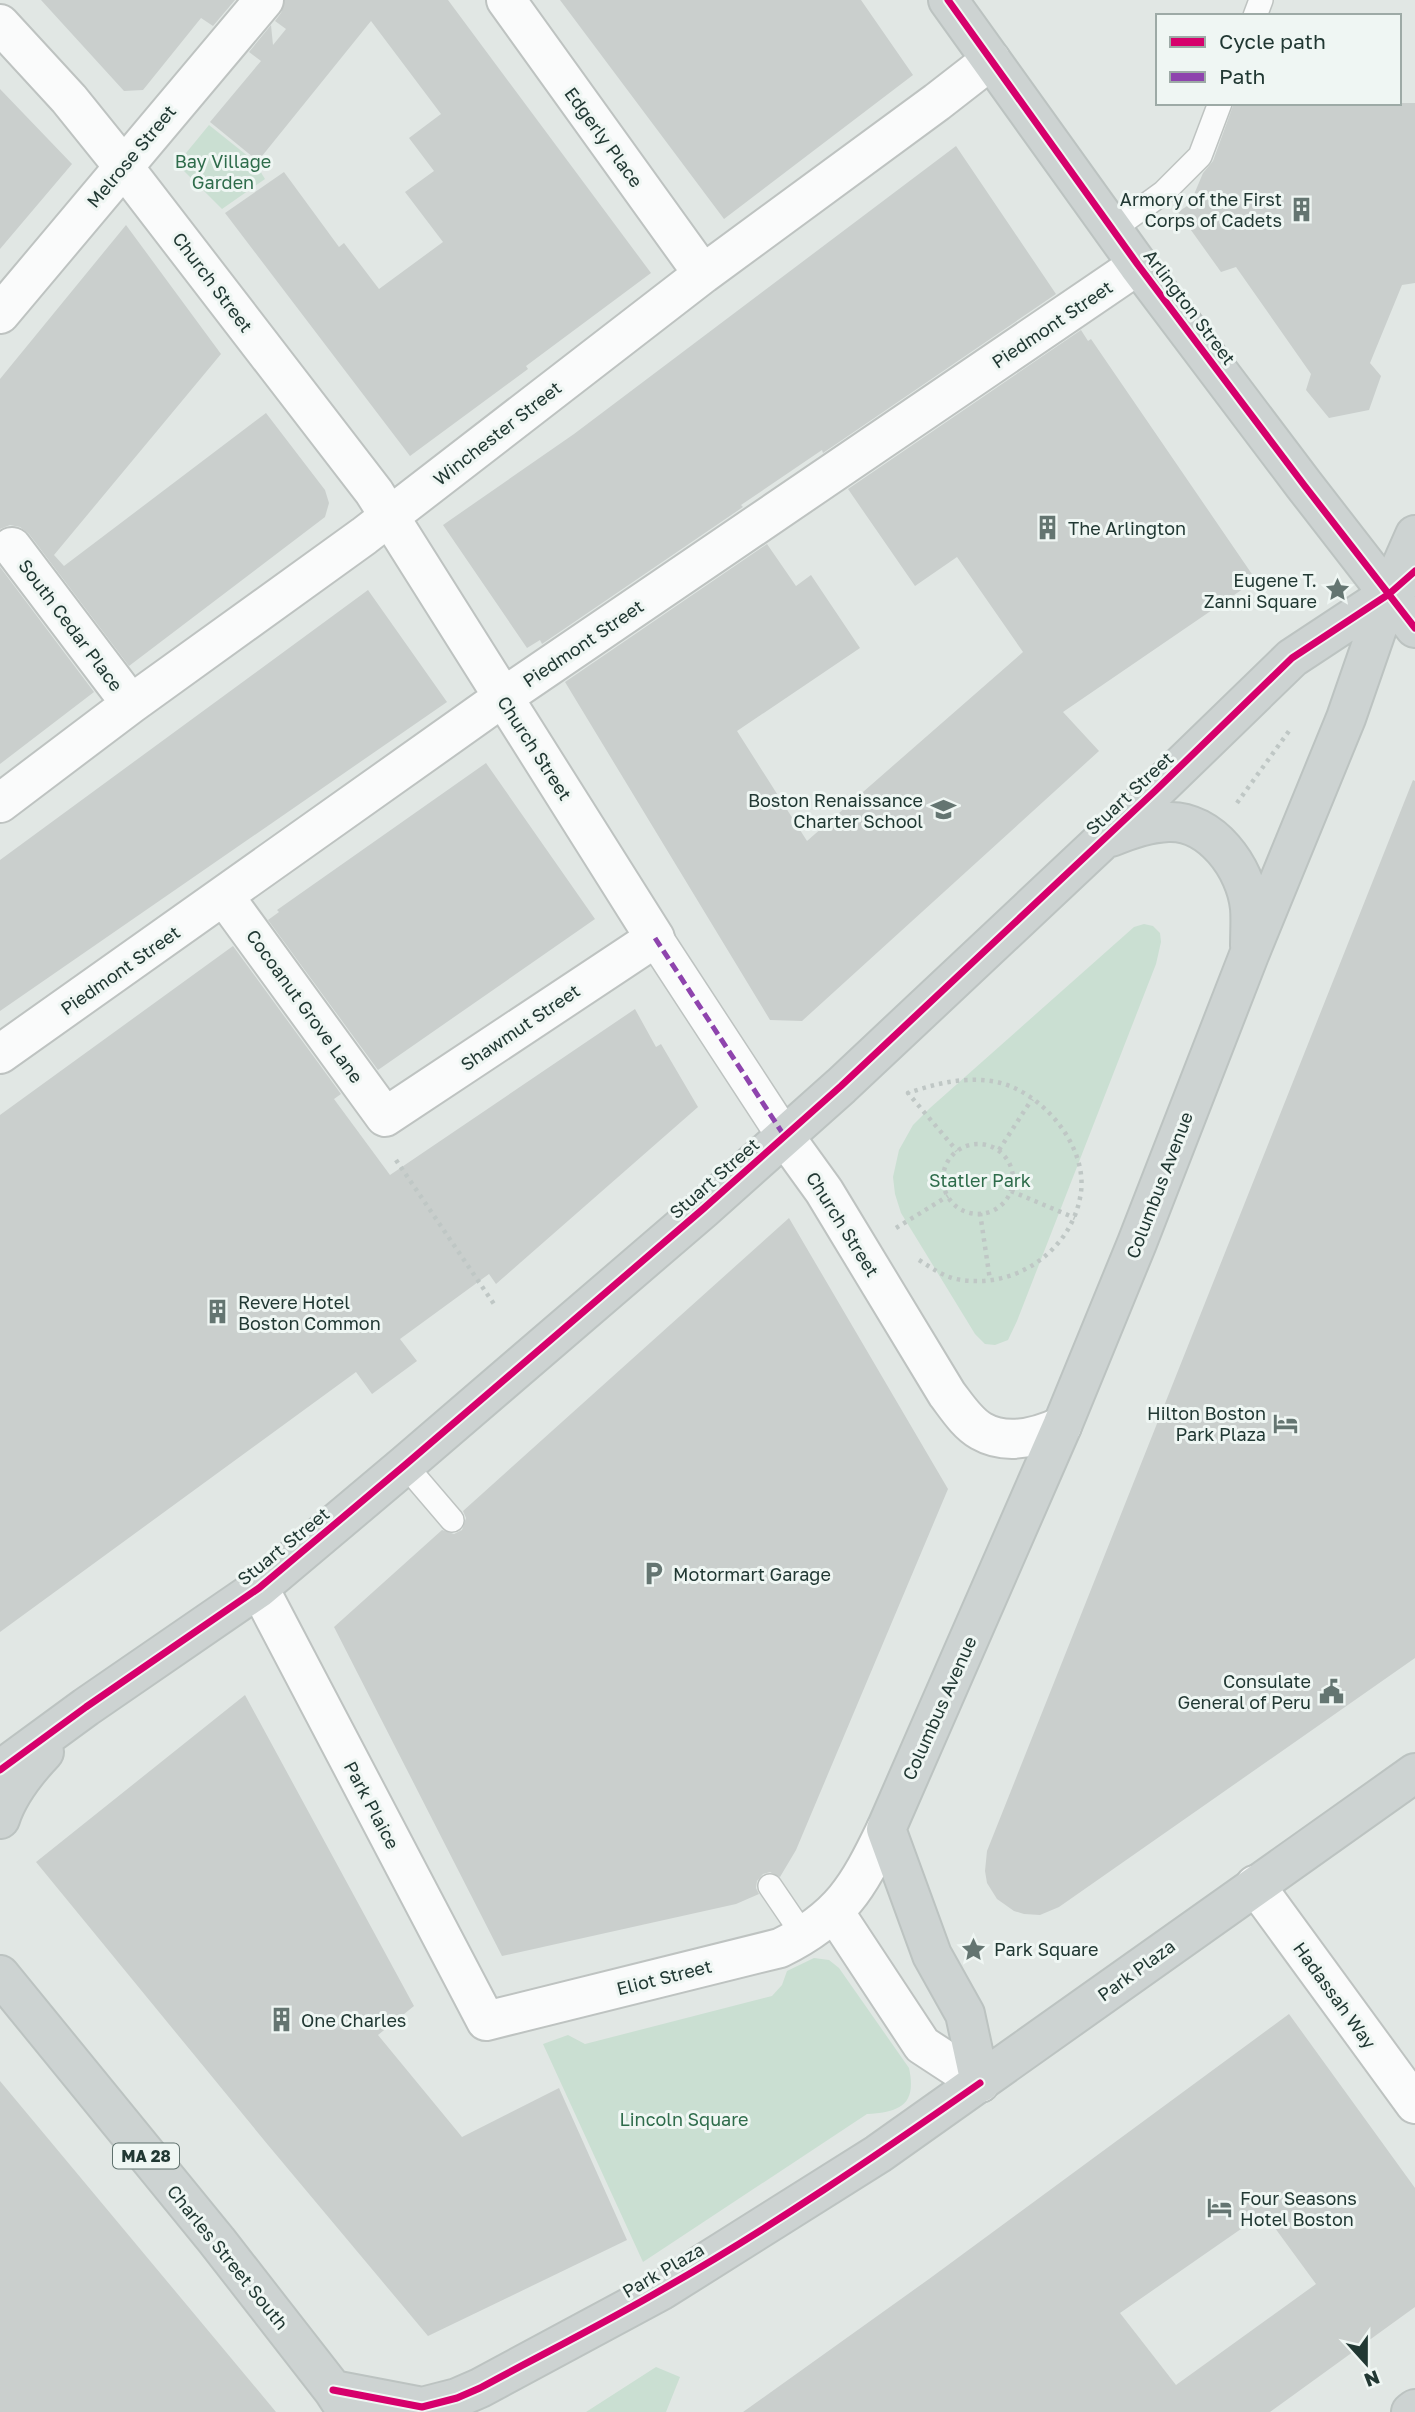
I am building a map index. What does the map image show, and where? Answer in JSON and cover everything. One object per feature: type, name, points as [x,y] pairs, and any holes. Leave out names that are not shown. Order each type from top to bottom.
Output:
[{"type":"main road","name":"Arlington Street","points":[[948,0],[1138,265],[1402,583],[1415,628]]},
{"type":"main road","name":"Columbus Avenue","points":[[887,1829],[1062,1426],[1137,1243],[1250,955],[1402,583],[1415,535]]},
{"type":"main road","name":"Stuart Street","points":[[0,1770],[86,1706],[259,1588],[405,1465],[785,1137],[1292,658],[1402,583]]},
{"type":"main road","points":[[1101,841],[1139,826],[1170,821],[1191,825],[1212,838],[1231,858],[1250,905],[1250,955]]},
{"type":"main road","points":[[0,1819],[4,1807],[34,1763],[86,1706]]},
{"type":"main road","name":"Park Plaza","points":[[340,2401],[422,2407],[457,2398],[662,2290],[878,2154],[1415,1773]]},
{"type":"main road","points":[[887,1829],[932,1955],[965,2014],[979,2083]]},
{"type":"main road","name":"Charles Street South","points":[[0,1975],[216,2241],[340,2401]]},
{"type":"street","name":"Melrose Street","points":[[0,314],[264,0]]},
{"type":"street","name":"Edgerly Place","points":[[506,0],[703,274]]},
{"type":"street","name":"Church Street","points":[[0,24],[69,99],[124,166],[390,516],[655,938],[785,1137],[824,1191],[963,1416],[981,1431],[1001,1438],[1044,1435],[1062,1426]]},
{"type":"street","name":"Winchester Street","points":[[0,803],[390,516],[703,274],[991,60]]},
{"type":"street","name":"Piedmont Street","points":[[0,1054],[502,698],[1138,265]]},
{"type":"street","name":"South Cedar Place","points":[[12,547],[131,704]]},
{"type":"street","name":"Cocoanut Grove Lane","points":[[224,896],[385,1116]]},
{"type":"street","name":"Shawmut Street","points":[[385,1116],[655,938]]},
{"type":"street","name":"Park Plaice","points":[[259,1588],[486,2021]]},
{"type":"street","name":"Columbus Avenue","points":[[835,1913],[852,1893],[887,1829]]},
{"type":"street","name":"Hadassah Way","points":[[1255,1885],[1415,2104]]},
{"type":"street","name":"Eliot Street","points":[[486,2021],[780,1948],[804,1936],[835,1913]]},
{"type":"street","points":[[835,1913],[922,2045],[979,2083]]},
{"type":"lane","points":[[1112,230],[1164,192],[1199,156],[1219,105]]},
{"type":"lane","points":[[405,1465],[452,1520]]},
{"type":"lane","points":[[770,1886],[804,1936]]},
{"type":"path","points":[[1230,814],[1293,726]]},
{"type":"path","points":[[911,1255],[952,1278],[1008,1278],[1032,1268],[1054,1249],[1075,1217],[1081,1190],[1081,1170],[1071,1144],[1049,1113],[1018,1090],[998,1082],[978,1080],[940,1082],[908,1093],[957,1151]]},
{"type":"path","points":[[999,1150],[1032,1099]]},
{"type":"path","points":[[385,1116],[372,1125],[496,1307]]},
{"type":"path","points":[[978,1143],[999,1150],[1012,1168],[1014,1181],[1004,1203],[980,1213],[963,1210],[948,1196],[943,1177],[947,1163],[957,1151],[967,1145],[978,1143]]},
{"type":"path","points":[[1011,1191],[1075,1217]]},
{"type":"path","points":[[891,1231],[948,1196]]},
{"type":"path","points":[[980,1213],[990,1280]]},
{"type":"green space","name":"Bay Village Garden","points":[[209,125],[254,161],[265,179],[222,209],[177,164]]},
{"type":"green space","name":"Statler Park","points":[[1144,924],[1153,926],[1160,933],[1161,942],[1156,964],[1017,1321],[1008,1340],[995,1345],[985,1344],[975,1334],[901,1213],[893,1177],[899,1150],[913,1125],[930,1108],[1134,927]]},
{"type":"green space","name":"Lincoln Square","points":[[814,1958],[829,1960],[839,1968],[909,2068],[911,2081],[908,2098],[897,2108],[867,2114],[643,2262],[543,2044],[568,2035],[585,2044],[772,1996],[782,1985],[787,1971]]},
{"type":"green space","points":[[656,2367],[680,2377],[666,2412],[586,2412]]},
{"type":"building","points":[[41,0],[235,0],[213,26],[201,18],[143,90],[124,91]]},
{"type":"building","points":[[285,0],[448,0],[651,273],[410,456],[225,213],[284,172],[339,247],[344,243],[379,289],[443,242],[405,192],[434,171],[409,138],[441,114],[371,21],[258,161],[210,122],[261,61],[249,52],[271,25],[273,45],[286,29],[275,21]]},
{"type":"building","points":[[560,0],[861,0],[913,75],[724,219]]},
{"type":"building","points":[[0,89],[72,164],[0,249]]},
{"type":"building","name":"Armory of the First Corps of Cadets","points":[[1415,103],[1415,283],[1402,285],[1370,363],[1381,376],[1369,410],[1329,418],[1306,390],[1311,374],[1236,267],[1221,272],[1178,212],[1190,204],[1203,173],[1213,161],[1233,105]]},
{"type":"building","points":[[956,146],[1056,294],[823,453],[822,450],[741,505],[743,507],[542,644],[540,640],[527,648],[443,525],[574,434]]},
{"type":"building","points":[[126,225],[221,354],[54,555],[64,566],[266,413],[325,490],[329,503],[325,517],[129,666],[29,534],[20,527],[10,525],[0,529],[0,379]]},
{"type":"building","points":[[1081,330],[1088,341],[1091,339],[1256,580],[1063,712],[1099,751],[802,1021],[770,1020],[565,682],[767,544],[796,586],[811,575],[860,648],[737,731],[807,841],[1023,652],[957,557],[915,586],[848,489]]},
{"type":"building","points":[[0,567],[94,692],[0,764]]},
{"type":"building","points":[[368,590],[447,702],[0,1011],[0,860]]},
{"type":"building","points":[[486,763],[595,919],[378,1070],[268,920],[279,912],[277,910]]},
{"type":"building","name":"Hilton Boston Park Plaza","points":[[1413,780],[1415,1658],[1059,1907],[1040,1915],[1014,1911],[997,1899],[987,1883],[987,1851]]},
{"type":"building","name":"Revere Hotel Boston Common","points":[[233,946],[341,1094],[334,1099],[390,1175],[635,1009],[656,1047],[661,1044],[698,1107],[496,1284],[489,1274],[400,1339],[417,1361],[372,1394],[356,1372],[0,1632],[0,1115]]},
{"type":"building","name":"Motormart Garage","points":[[789,1218],[948,1489],[796,1850],[780,1877],[770,1872],[763,1874],[757,1881],[759,1894],[736,1904],[502,1956],[334,1627],[442,1530],[454,1534],[462,1530],[466,1518],[463,1511]]},
{"type":"building","name":"One Charles","points":[[245,1695],[414,2006],[378,2035],[462,2137],[559,2088],[627,2240],[428,2336],[36,1862]]},
{"type":"building","name":"Four Seasons Hotel Boston","points":[[1289,2014],[1415,2188],[1415,2307],[1270,2412],[743,2412]],"holes":[[[1264,2213],[1316,2284],[1176,2385],[1120,2313]]]},
{"type":"building","points":[[0,2081],[221,2346],[276,2412],[0,2412]]},
{"type":"marked path","points":[[655,938],[785,1137]]},
{"type":"cycle path","points":[[948,0],[1138,265],[1415,628]]},
{"type":"cycle path","points":[[0,1770],[86,1707],[259,1588],[405,1465],[703,1209],[841,1086],[1155,791],[1292,658],[1389,594],[1415,571]]},
{"type":"cycle path","points":[[333,2390],[422,2407],[457,2398],[480,2388],[640,2302],[744,2241],[980,2083]]},
{"type":"place","name":"Armory of the First Corps of Cadets","points":[[1302,209]]},
{"type":"place","name":"The Arlington","points":[[1048,528]]},
{"type":"place","name":"Eugene T. Zanni Square","points":[[1337,590]]},
{"type":"place","name":"Boston Renaissance Charter School","points":[[943,810]]},
{"type":"place","name":"Revere Hotel Boston Common","points":[[218,1312]]},
{"type":"place","name":"Hilton Boston Park Plaza","points":[[1286,1423]]},
{"type":"place","name":"Motormart Garage","points":[[653,1574]]},
{"type":"place","name":"Consulate General of Peru","points":[[1331,1691]]},
{"type":"place","name":"Park Square","points":[[974,1949]]},
{"type":"place","name":"One Charles","points":[[281,2020]]},
{"type":"place","name":"Four Seasons Hotel Boston","points":[[1220,2208]]}]
